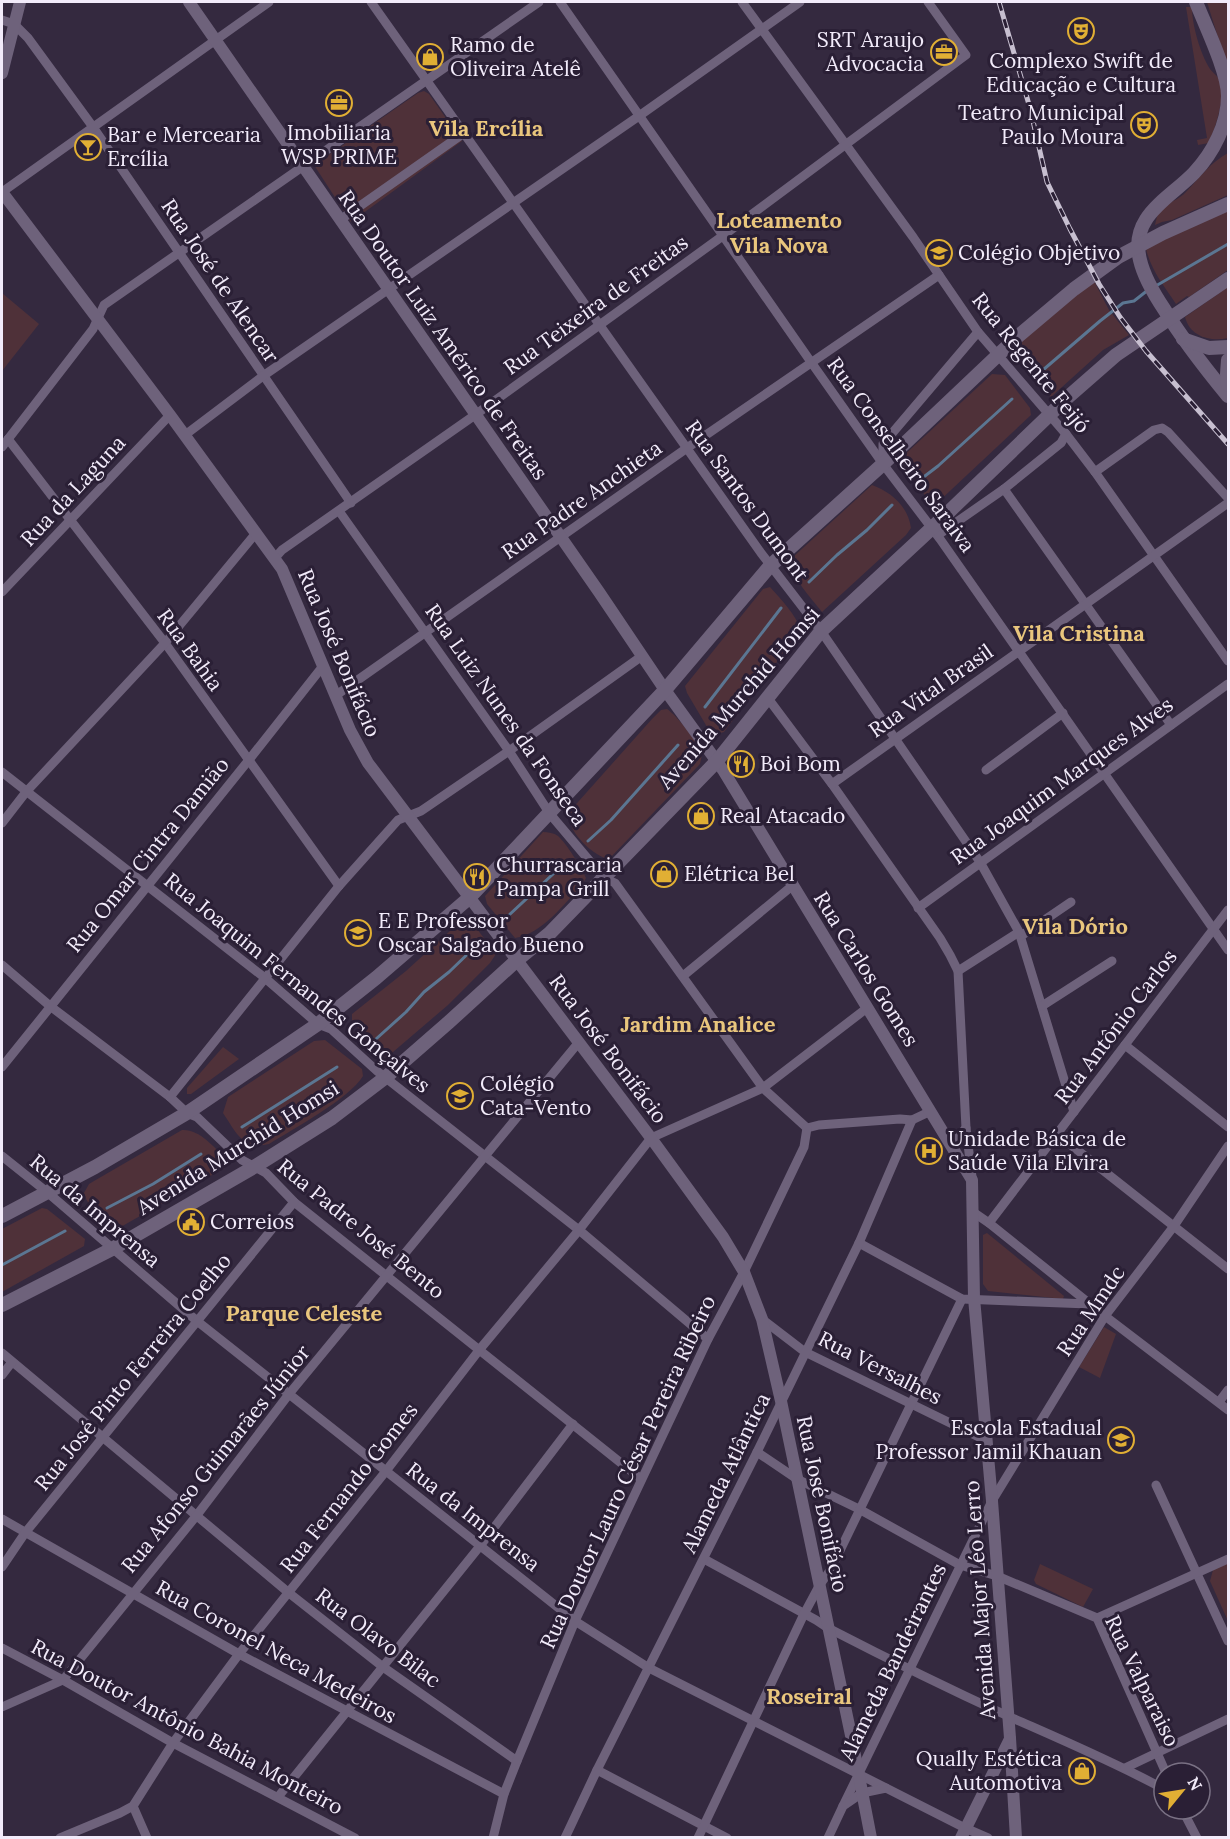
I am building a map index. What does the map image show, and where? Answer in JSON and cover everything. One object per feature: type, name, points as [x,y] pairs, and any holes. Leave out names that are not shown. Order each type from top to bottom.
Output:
[{"type":"main road","points":[[1196,2],[1223,73],[1228,94],[1227,113],[1209,157]]},
{"type":"main road","points":[[1228,146],[1209,157],[1152,210],[1144,221],[1140,235],[1139,257],[1153,290],[1182,338],[1228,396]]},
{"type":"main road","points":[[2,1216],[95,1167],[187,1113],[318,1024],[376,978],[469,898],[550,814],[665,690],[770,566],[883,464],[1016,338],[1074,289],[1118,256],[1163,232],[1228,204]]},
{"type":"main road","name":"Avenida Murchid Homsi","points":[[2,1305],[112,1249],[254,1167],[332,1118],[386,1077],[550,933],[717,761],[821,631],[935,532],[1068,396],[1116,355],[1228,279]]},
{"type":"main road","points":[[1182,338],[1209,348],[1228,347]]},
{"type":"main road","points":[[1228,360],[1228,385]]},
{"type":"street","points":[[2,73],[8,22],[22,2]]},
{"type":"street","name":"Rua Doutor Luiz Américo de Freitas","points":[[189,2],[665,690]]},
{"type":"street","points":[[2,192],[268,2]]},
{"type":"street","name":"Rua Santos Dumont","points":[[370,2],[770,566],[821,631],[980,862],[1020,934],[1074,1112]]},
{"type":"street","points":[[4,443],[93,329],[104,305],[539,2]]},
{"type":"street","name":"Rua Conselheiro Saraiva","points":[[560,2],[883,464],[935,532],[1063,712],[1215,928],[1228,950]]},
{"type":"street","name":"Rua Regente Feijó","points":[[742,2],[978,332],[1066,434],[1095,472],[1228,661]]},
{"type":"street","points":[[185,435],[263,376],[800,2]]},
{"type":"street","name":"Rua Teixeira de Freitas","points":[[274,559],[282,550],[475,415],[724,235],[966,55],[928,2]]},
{"type":"street","name":"Rua José de Alencar","points":[[8,22],[28,38],[93,127],[351,503]]},
{"type":"street","points":[[340,220],[464,133]]},
{"type":"street","name":"Rua José Bonifácio","points":[[2,192],[170,414],[282,569],[356,744],[368,764],[651,1137],[723,1237],[744,1272],[762,1319],[781,1401],[871,1838]]},
{"type":"street","name":"Rua Padre Anchieta","points":[[335,696],[687,448],[939,275]]},
{"type":"street","points":[[883,464],[883,444],[978,332]]},
{"type":"street","name":"Rua da Laguna","points":[[2,592],[170,414]]},
{"type":"street","points":[[1095,472],[1154,430],[1162,428],[1228,498]]},
{"type":"street","points":[[935,532],[1004,489],[1061,444],[1066,434]]},
{"type":"street","name":"Rua Bahia","points":[[4,443],[70,521],[165,643],[339,886]]},
{"type":"street","points":[[1004,489],[1171,725]]},
{"type":"street","name":"Rua Vital Brasil","points":[[831,784],[1228,503]]},
{"type":"street","name":"Rua Luiz Nunes da Fonseca","points":[[339,511],[509,751],[550,814],[604,878],[615,883],[763,1088],[807,1128]]},
{"type":"street","points":[[2,823],[26,792],[165,643],[256,533]]},
{"type":"street","points":[[170,1097],[339,886],[398,820],[421,811],[642,656]]},
{"type":"street","name":"Rua Omar Cintra Damião","points":[[2,1066],[322,666]]},
{"type":"street","name":"Rua Joaquim Marques Alves","points":[[918,908],[1228,684]]},
{"type":"street","name":"Rua Carlos Gomes","points":[[665,690],[717,761],[972,1180]]},
{"type":"street","points":[[767,698],[831,784],[951,955],[958,971],[966,1128],[972,1180]]},
{"type":"street","points":[[986,770],[1063,712]]},
{"type":"street","name":"Rua Joaquim Fernandes Gonçalves","points":[[2,772],[265,978],[318,1024],[331,1029],[377,1071],[579,1230],[708,1340]]},
{"type":"street","points":[[683,976],[792,886]]},
{"type":"street","points":[[958,971],[1071,902]]},
{"type":"street","name":"Rua Antônio Carlos","points":[[989,1223],[1228,910]]},
{"type":"street","points":[[1042,1006],[1112,961]]},
{"type":"street","name":"Rua Padre José Bento","points":[[2,965],[50,1006],[170,1097],[187,1113],[197,1117],[242,1160],[266,1173],[294,1202],[641,1479]]},
{"type":"street","points":[[651,1137],[763,1088],[867,1008]]},
{"type":"street","name":"Rua Afonso Guimarães Júnior","points":[[2,1707],[63,1680],[197,1515],[290,1394],[579,1042]]},
{"type":"street","points":[[1125,1045],[1228,1127]]},
{"type":"street","points":[[807,1128],[842,1123],[912,1120],[931,1111]]},
{"type":"street","name":"Alameda Atlântica","points":[[565,1838],[859,1243],[912,1120]]},
{"type":"street","name":"Rua Doutor Lauro César Pereira Ribeiro","points":[[493,1838],[504,1794],[575,1621],[708,1340],[744,1272],[804,1147],[807,1128]]},
{"type":"street","points":[[949,1140],[961,1134],[966,1128]]},
{"type":"street","points":[[1057,1134],[1228,1269]]},
{"type":"street","name":"Rua Fernando Gomes","points":[[133,1806],[173,1743],[239,1654],[651,1137]]},
{"type":"street","name":"Rua Mmdc","points":[[992,1501],[1105,1316],[1174,1226],[1228,1146]]},
{"type":"street","name":"Rua da Imprensa","points":[[2,1156],[197,1321],[575,1621],[649,1668],[886,1788],[963,1833],[988,1838]]},
{"type":"street","name":"Avenida Major Léo Lerro","points":[[972,1180],[973,1212],[968,1299],[987,1441],[1016,1838]]},
{"type":"street","name":"Rua José Pinto Ferreira Coelho","points":[[2,1567],[25,1533],[294,1202]]},
{"type":"street","points":[[973,1212],[1228,1410]]},
{"type":"street","points":[[859,1243],[968,1299],[1089,1304]]},
{"type":"street","points":[[698,1838],[804,1614],[831,1569],[912,1405],[948,1324],[968,1299]]},
{"type":"street","name":"Rua Versalhes","points":[[762,1319],[805,1352],[987,1441]]},
{"type":"street","name":"Rua Olavo Bilac","points":[[2,1353],[289,1593],[383,1667],[517,1761]]},
{"type":"street","points":[[2,1375],[12,1362]]},
{"type":"street","points":[[1219,1402],[1228,1390]]},
{"type":"street","points":[[278,1797],[480,1546],[573,1424]]},
{"type":"street","name":"Rua Valparaiso","points":[[757,1452],[797,1479],[859,1509],[960,1565],[997,1576],[1097,1618],[1160,1761]]},
{"type":"street","points":[[1156,1485],[1228,1641]]},
{"type":"street","name":"Alameda Bandeirantes","points":[[828,1838],[992,1501]]},
{"type":"street","name":"Rua Coronel Neca Medeiros","points":[[2,1519],[239,1654],[504,1794]]},
{"type":"street","points":[[704,1559],[828,1628],[911,1670],[1125,1768],[1152,1783]]},
{"type":"street","points":[[1097,1618],[1228,1559]]},
{"type":"street","name":"Rua Doutor Antônio Bahia Monteiro","points":[[2,1648],[173,1743],[356,1838]]},
{"type":"street","points":[[1125,1768],[1228,1719]]},
{"type":"street","points":[[963,1833],[1010,1738]]},
{"type":"street","points":[[597,1770],[727,1838]]},
{"type":"street","points":[[862,1793],[886,1788]]},
{"type":"street","name":"Alameda Bandeirantes","points":[[843,1806],[862,1793]]},
{"type":"street","points":[[60,1838],[133,1806],[147,1838]]},
{"type":"street","points":[[1188,1821],[1197,1838]]},
{"type":"shaded area","points":[[1207,2],[1228,2],[1228,69]]},
{"type":"shaded area","points":[[1186,7],[1192,7],[1193,22],[1200,47],[1210,69],[1218,77],[1222,94],[1209,143],[1198,145],[1197,140],[1207,138]]},
{"type":"shaded area","points":[[424,91],[429,94],[462,141],[351,222],[314,165]]},
{"type":"shaded area","points":[[1228,153],[1228,195],[1172,220],[1155,225],[1158,213],[1162,209],[1183,195],[1211,166]]},
{"type":"shaded area","points":[[1228,209],[1228,270],[1176,304],[1155,271],[1146,249]]},
{"type":"shaded area","points":[[1094,281],[1109,310],[1129,335],[1103,350],[1051,397],[1011,353],[1025,336]]},
{"type":"shaded area","points":[[1228,287],[1228,338],[1208,338],[1196,333],[1191,329],[1185,317]]},
{"type":"shaded area","points":[[2,293],[39,324],[2,371]]},
{"type":"shaded area","points":[[992,374],[1005,375],[1030,408],[1031,415],[935,505],[930,502],[902,464],[901,458]]},
{"type":"shaded area","points":[[872,485],[898,501],[906,513],[911,528],[822,612],[798,580],[792,558]]},
{"type":"shaded area","points":[[770,587],[792,613],[801,630],[724,732],[717,734],[710,732],[685,686],[763,589]]},
{"type":"shaded area","points":[[667,709],[696,742],[701,753],[700,764],[609,859],[603,857],[591,850],[575,833],[570,822],[570,811],[652,719],[661,710]]},
{"type":"shaded area","points":[[543,832],[555,834],[561,839],[586,878],[552,917],[534,931],[515,938],[487,904],[485,896]]},
{"type":"shaded area","points":[[462,920],[471,921],[496,954],[448,1005],[386,1058],[352,1021],[352,1014],[406,971]]},
{"type":"shaded area","points":[[325,1040],[362,1069],[363,1076],[356,1085],[320,1113],[269,1144],[252,1144],[241,1138],[223,1113],[228,1097],[314,1041]]},
{"type":"shaded area","points":[[223,1047],[239,1059],[191,1094],[187,1094],[187,1088]]},
{"type":"shaded area","points":[[182,1130],[195,1132],[206,1140],[226,1158],[226,1167],[119,1228],[98,1214],[84,1193],[89,1184]]},
{"type":"shaded area","points":[[42,1208],[47,1209],[85,1239],[84,1246],[2,1292],[2,1229]]},
{"type":"shaded area","points":[[987,1233],[1064,1296],[1063,1299],[988,1291],[983,1284],[983,1235]]},
{"type":"shaded area","points":[[1104,1327],[1116,1334],[1100,1378],[1079,1367]]},
{"type":"shaded area","points":[[1228,1563],[1228,1621],[1210,1581],[1213,1570]]},
{"type":"shaded area","points":[[1040,1564],[1093,1589],[1083,1607],[1036,1584],[1034,1580]]},
{"type":"waterway","points":[[1154,287],[1228,244]]},
{"type":"waterway","points":[[1036,376],[1123,303],[1134,301],[1148,290]]},
{"type":"waterway","points":[[921,479],[1012,399]]},
{"type":"waterway","points":[[809,582],[892,505]]},
{"type":"waterway","points":[[705,707],[781,608]]},
{"type":"waterway","points":[[588,841],[611,820],[678,745]]},
{"type":"waterway","points":[[507,917],[567,861]]},
{"type":"waterway","points":[[376,1039],[476,946]]},
{"type":"waterway","points":[[242,1127],[337,1067]]},
{"type":"waterway","points":[[107,1208],[153,1184],[201,1154]]},
{"type":"waterway","points":[[2,1265],[65,1231]]},
{"type":"railway","points":[[999,2],[1030,108],[1047,182],[1070,229],[1099,284],[1120,317],[1146,351],[1228,444]]},
{"type":"place","name":"Complexo Swift de Educação e Cultura","points":[[1081,31]]},
{"type":"place","name":"SRT Araujo Advocacia","points":[[944,52]]},
{"type":"place","name":"Ramo de Oliveira Atelê","points":[[430,57]]},
{"type":"place","name":"Imobiliaria WSP PRIME","points":[[339,103]]},
{"type":"place","name":"Teatro Municipal Paulo Moura","points":[[1144,125]]},
{"type":"place","name":"Bar e Mercearia Ercília","points":[[88,147]]},
{"type":"place","name":"Colégio Objetivo","points":[[939,253]]},
{"type":"place","name":"Boi Bom","points":[[741,764]]},
{"type":"place","name":"Real Atacado","points":[[701,816]]},
{"type":"place","name":"Elétrica Bel","points":[[664,874]]},
{"type":"place","name":"Churrascaria Pampa Grill","points":[[477,877]]},
{"type":"place","name":"E E Professor Oscar Salgado Bueno","points":[[358,933]]},
{"type":"place","name":"Colégio Cata-Vento","points":[[460,1096]]},
{"type":"place","name":"Unidade Básica de Saúde Vila Elvira","points":[[929,1151]]},
{"type":"place","name":"Correios","points":[[191,1222]]},
{"type":"place","name":"Escola Estadual Professor Jamil Khauan","points":[[1121,1440]]},
{"type":"place","name":"Qually Estética Automotiva","points":[[1082,1771]]},
{"type":"district","name":"Vila Ercília","points":[[486,128]]},
{"type":"district","name":"Loteamento Vila Nova","points":[[779,232]]},
{"type":"district","name":"Vila Cristina","points":[[1079,633]]},
{"type":"district","name":"Vila Dório","points":[[1075,926]]},
{"type":"district","name":"Jardim Analice","points":[[698,1024]]},
{"type":"district","name":"Parque Celeste","points":[[304,1313]]},
{"type":"district","name":"Roseiral","points":[[809,1696]]}]
